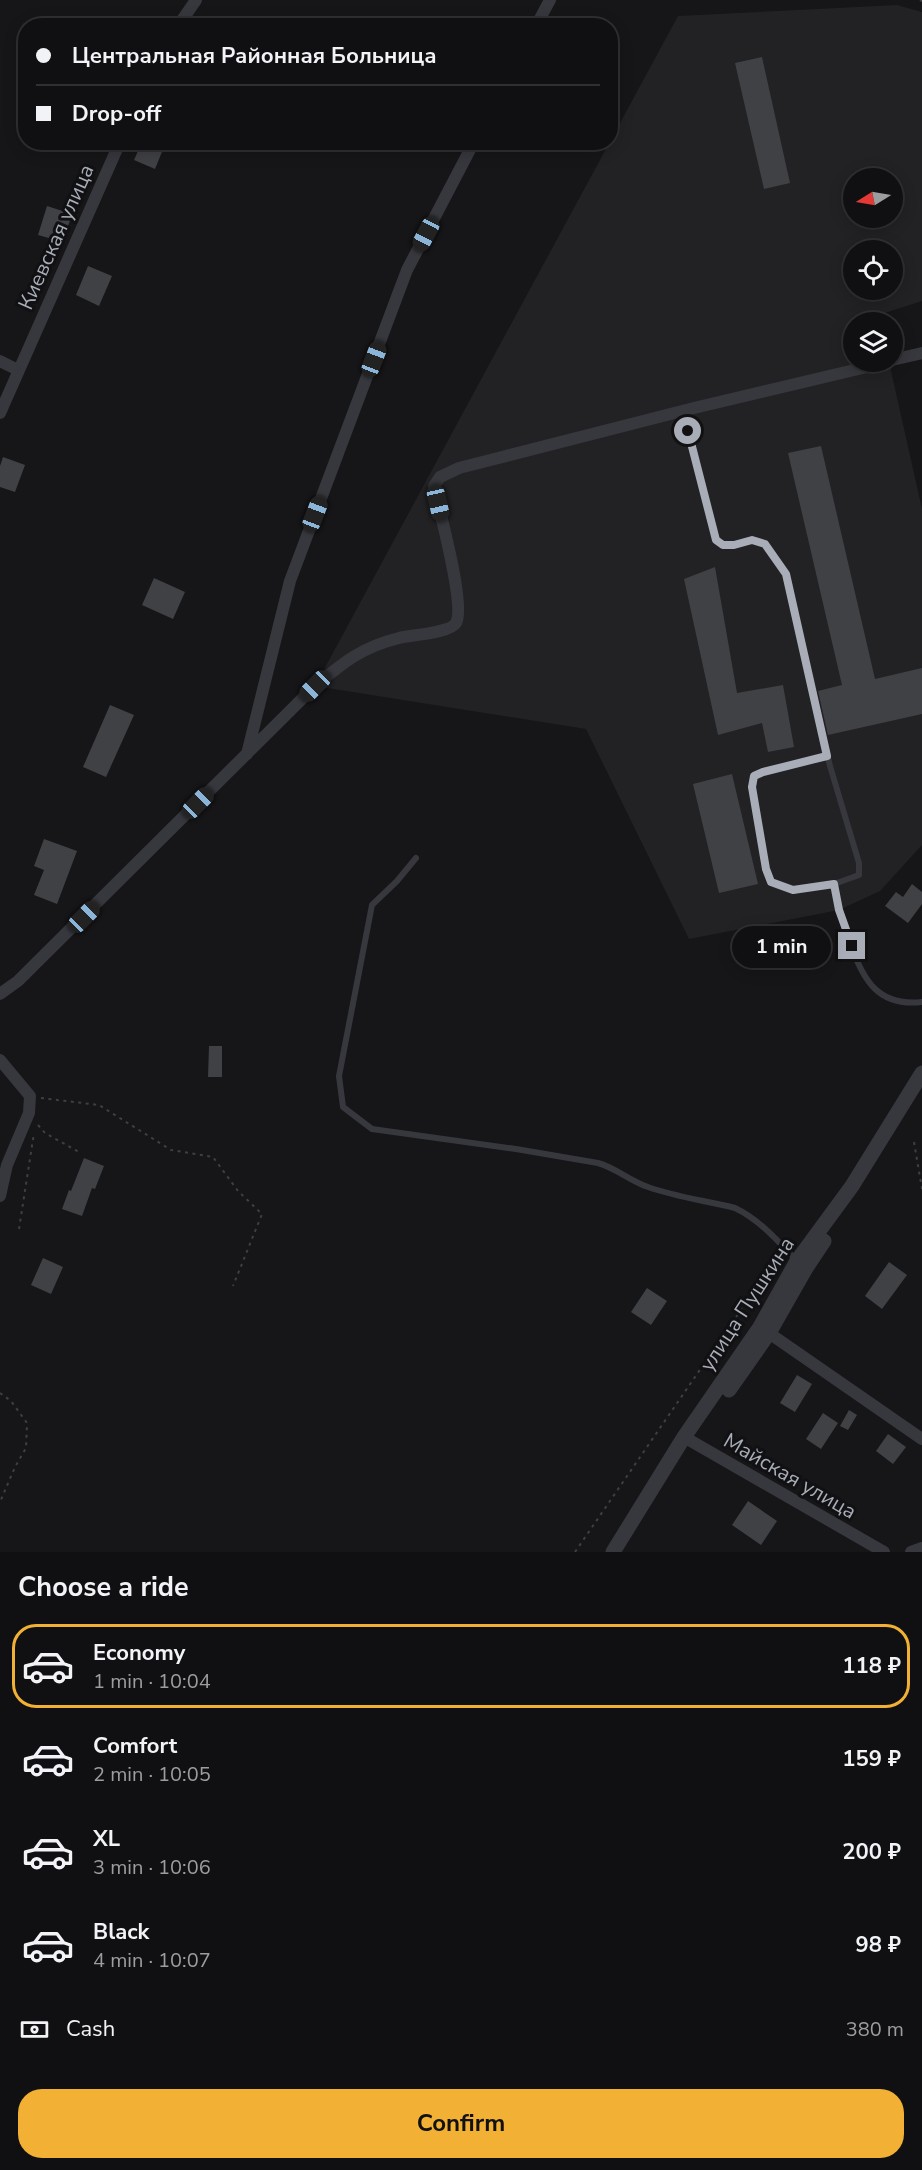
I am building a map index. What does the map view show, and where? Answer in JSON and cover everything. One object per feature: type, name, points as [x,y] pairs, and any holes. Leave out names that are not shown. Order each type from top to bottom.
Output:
[{"type":"street","points":[[184,18],[196,0]]},
{"type":"street","points":[[540,18],[550,0]]},
{"type":"street","name":"Киевская улица","points":[[0,413],[116,150]]},
{"type":"street","points":[[247,755],[290,581],[407,270],[470,150]]},
{"type":"street","points":[[903,357],[922,353]]},
{"type":"street","points":[[0,361],[18,370]]},
{"type":"street","points":[[0,994],[18,981],[315,686],[351,656],[378,644],[448,629],[455,624],[459,610],[434,486],[440,477],[459,468],[846,372]]},
{"type":"street","points":[[0,1060],[30,1096],[29,1113],[7,1166],[0,1196]]},
{"type":"street","name":"улица Пушкина","points":[[613,1552],[688,1439],[765,1330],[802,1264],[921,1081]]},
{"type":"street","points":[[765,1330],[922,1439]]},
{"type":"street","points":[[626,1552],[688,1439]]},
{"type":"street","name":"Майская улица","points":[[688,1439],[879,1551]]},
{"type":"street","points":[[911,1552],[922,1548]]},
{"type":"lane","points":[[683,411],[716,540],[723,545],[734,545],[752,540],[765,544],[786,574],[827,756],[859,863],[859,875],[834,884],[793,890],[771,882],[766,869],[752,787],[754,776],[827,756]]},
{"type":"lane","points":[[416,858],[397,881],[372,905],[339,1076],[343,1107],[372,1129],[516,1149],[609,1166],[634,1182],[651,1188],[735,1208],[746,1213],[802,1264]]},
{"type":"lane","points":[[834,884],[839,910],[858,964],[870,984],[878,992],[894,1001],[909,1004],[922,1002]]},
{"type":"path","points":[[30,1096],[99,1106],[171,1150],[213,1158],[238,1191],[262,1214],[233,1286]]},
{"type":"path","points":[[19,1229],[36,1122],[45,1133],[79,1152]]},
{"type":"path","points":[[914,1142],[922,1189]]},
{"type":"path","points":[[575,1552],[769,1269],[781,1244]]},
{"type":"path","points":[[0,1393],[10,1401],[27,1423],[26,1448],[0,1502]]},
{"type":"shaded area","points":[[897,5],[922,12],[922,301],[888,312],[843,312],[843,372],[891,372],[922,509],[922,845],[880,891],[839,910],[689,939],[586,729],[315,686],[605,150],[618,150],[618,127],[678,16]]},
{"type":"building","points":[[762,57],[790,183],[764,189],[735,63]]},
{"type":"building","points":[[138,150],[163,150],[155,169],[134,160]]},
{"type":"building","points":[[47,206],[72,214],[63,242],[38,235]]},
{"type":"building","points":[[88,266],[112,276],[99,306],[76,295]]},
{"type":"building","points":[[821,446],[875,679],[922,668],[922,714],[828,735],[818,691],[842,685],[788,453]]},
{"type":"building","points":[[3,457],[25,465],[15,492],[0,487],[0,466]]},
{"type":"building","points":[[715,567],[737,693],[783,685],[794,747],[768,752],[762,723],[718,735],[684,579]]},
{"type":"building","points":[[154,578],[185,592],[173,619],[142,605]]},
{"type":"building","points":[[110,705],[134,715],[106,777],[83,767]]},
{"type":"building","points":[[732,774],[758,884],[719,893],[693,784]]},
{"type":"building","points":[[44,839],[77,851],[57,904],[34,895],[44,870],[34,866]]},
{"type":"building","points":[[912,884],[922,892],[922,904],[908,923],[885,906],[896,892],[903,897]]},
{"type":"building","points":[[209,1046],[222,1046],[222,1077],[208,1077]]},
{"type":"building","points":[[84,1158],[104,1166],[95,1189],[92,1188],[82,1216],[62,1209]]},
{"type":"building","points":[[43,1258],[63,1267],[51,1294],[31,1285]]},
{"type":"building","points":[[889,1262],[907,1275],[882,1309],[865,1296]]},
{"type":"building","points":[[647,1288],[667,1301],[651,1325],[631,1312]]},
{"type":"building","points":[[797,1375],[812,1384],[795,1412],[780,1403]]},
{"type":"building","points":[[849,1410],[857,1415],[848,1430],[840,1426]]},
{"type":"building","points":[[823,1413],[838,1423],[821,1449],[806,1439]]},
{"type":"building","points":[[888,1434],[906,1447],[893,1464],[876,1451]]},
{"type":"building","points":[[748,1501],[777,1521],[761,1545],[732,1525]]},
{"type":"route","points":[[688,431],[716,540],[723,545],[734,545],[752,540],[765,544],[786,574],[827,756],[754,776],[752,787],[766,869],[771,882],[793,890],[834,884],[839,910],[852,946]]}]
